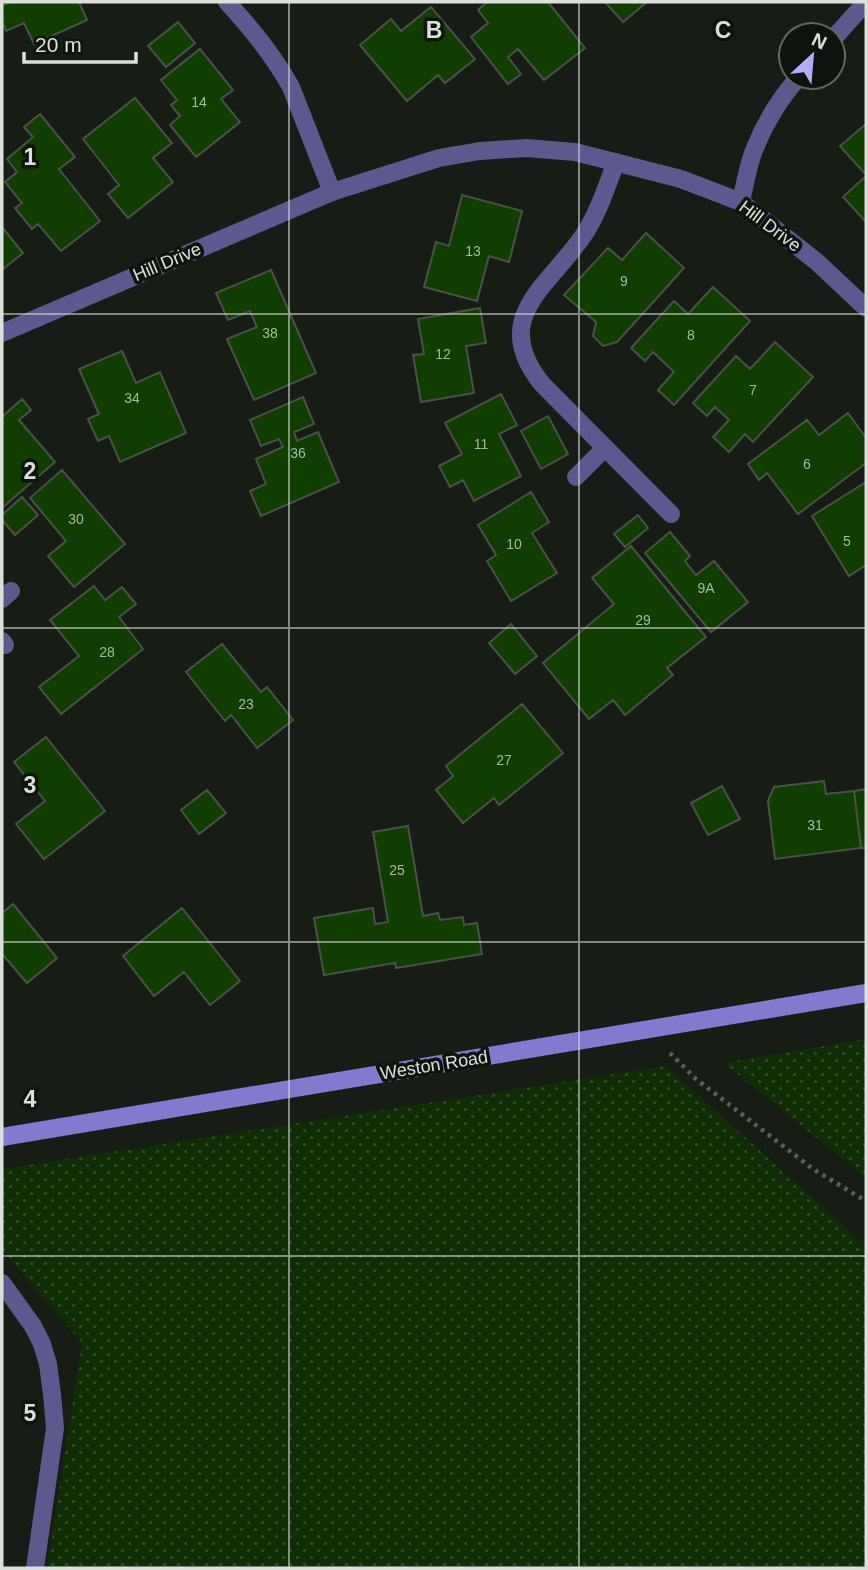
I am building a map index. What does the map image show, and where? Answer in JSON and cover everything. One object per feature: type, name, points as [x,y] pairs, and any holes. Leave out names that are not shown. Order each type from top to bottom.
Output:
[{"type":"main road","name":"Weston Road","points":[[2,1137],[866,993]]},
{"type":"street","points":[[227,2],[283,72],[332,192]]},
{"type":"street","points":[[847,23],[866,2]]},
{"type":"street","points":[[741,202],[754,149],[787,91]]},
{"type":"street","name":"Hill Drive","points":[[2,333],[332,192],[439,158],[480,151],[526,148],[575,152],[616,162],[681,179],[741,202],[817,262],[866,308]]},
{"type":"street","points":[[616,162],[594,218],[570,254],[546,279],[533,298],[523,320],[520,337],[523,355],[542,384],[671,514]]},
{"type":"street","points":[[576,478],[605,448]]},
{"type":"street","points":[[2,1283],[33,1326],[42,1344],[52,1394],[55,1428],[35,1568]]},
{"type":"path","points":[[649,1029],[696,1079],[813,1170],[866,1201]]},
{"type":"green space","points":[[866,1039],[866,1178],[724,1063]]},
{"type":"green space","points":[[666,1066],[866,1246],[866,1568],[47,1568],[82,1343],[2,1250],[2,1169]]},
{"type":"building","points":[[10,2],[79,2],[87,20],[34,44],[24,23],[6,31],[2,21],[2,6]]},
{"type":"building","points":[[484,2],[548,2],[585,48],[544,80],[518,49],[508,57],[521,74],[508,84],[471,37],[488,23],[478,10],[486,3]]},
{"type":"building","points":[[605,2],[647,2],[623,22]]},
{"type":"building","points":[[431,7],[475,59],[445,83],[438,75],[407,101],[360,45],[391,19],[401,31]]},
{"type":"building","points":[[178,22],[195,43],[166,67],[148,46]]},
{"type":"building","points":[[200,49],[233,90],[221,99],[240,122],[196,157],[170,125],[180,116],[171,105],[177,100],[161,80]]},
{"type":"building","points":[[135,98],[172,143],[153,158],[173,182],[128,218],[108,194],[119,185],[83,139]]},
{"type":"building","points":[[40,114],[75,157],[59,169],[100,221],[61,251],[38,224],[32,229],[15,208],[22,203],[5,182],[17,172],[7,159],[33,137],[24,127]]},
{"type":"building","points":[[866,124],[866,175],[840,146]]},
{"type":"building","points":[[866,176],[866,222],[843,197]]},
{"type":"building","points":[[462,195],[522,211],[509,262],[489,256],[477,301],[424,287],[436,242],[449,246]]},
{"type":"building","points":[[2,227],[23,253],[2,270]]},
{"type":"building","points":[[646,233],[684,268],[617,342],[603,346],[593,336],[596,322],[564,295],[608,248],[622,260]]},
{"type":"building","points":[[271,270],[316,373],[254,400],[227,339],[257,327],[250,311],[228,320],[216,293]]},
{"type":"building","points":[[713,287],[750,321],[674,405],[658,390],[674,372],[653,352],[645,361],[631,348],[674,301],[688,314]]},
{"type":"building","points":[[480,308],[486,343],[466,346],[474,393],[421,402],[413,355],[424,354],[418,319]]},
{"type":"building","points":[[775,342],[813,377],[753,442],[745,434],[729,452],[713,437],[729,420],[715,407],[707,416],[693,403],[736,356],[750,369]]},
{"type":"building","points":[[122,351],[136,383],[160,372],[186,433],[120,462],[109,436],[98,441],[88,419],[99,414],[79,369]]},
{"type":"building","points":[[501,394],[517,425],[499,434],[521,476],[474,501],[463,480],[450,487],[439,466],[462,454],[445,423]]},
{"type":"building","points":[[303,397],[314,424],[294,432],[297,441],[318,432],[339,482],[261,516],[250,491],[266,484],[256,459],[283,447],[279,439],[261,446],[250,420]]},
{"type":"building","points":[[22,399],[31,410],[19,420],[55,462],[2,508],[2,417]]},
{"type":"building","points":[[848,413],[866,438],[866,463],[798,514],[767,473],[759,480],[748,464],[807,420],[819,435]]},
{"type":"building","points":[[548,416],[568,454],[541,469],[521,431]]},
{"type":"building","points":[[62,470],[125,544],[74,587],[48,556],[66,541],[30,498]]},
{"type":"building","points":[[866,482],[866,565],[849,576],[812,516]]},
{"type":"building","points":[[531,492],[549,522],[532,533],[557,573],[511,601],[487,561],[496,555],[478,525]]},
{"type":"building","points":[[22,497],[38,515],[15,535],[2,520],[2,515]]},
{"type":"building","points":[[638,515],[648,528],[625,547],[614,534]]},
{"type":"building","points":[[670,532],[690,556],[685,561],[696,575],[714,561],[748,602],[711,632],[645,553]]},
{"type":"building","points":[[631,546],[706,637],[667,668],[673,675],[625,715],[613,700],[589,719],[543,663],[614,604],[592,578]]},
{"type":"building","points":[[94,586],[105,600],[122,587],[136,604],[119,617],[143,649],[61,714],[39,687],[79,656],[50,620]]},
{"type":"building","points":[[511,624],[537,656],[515,674],[489,643]]},
{"type":"building","points":[[222,644],[261,692],[267,687],[293,720],[257,748],[231,715],[225,721],[186,672]]},
{"type":"building","points":[[522,704],[563,753],[499,805],[494,798],[463,823],[436,790],[453,776],[446,766]]},
{"type":"building","points":[[46,737],[105,811],[44,859],[16,824],[45,801],[14,762]]},
{"type":"building","points":[[824,781],[826,794],[854,791],[861,848],[775,859],[768,801],[774,787]]},
{"type":"building","points":[[722,786],[740,819],[708,835],[691,803]]},
{"type":"building","points":[[866,789],[866,848],[861,848],[854,791]]},
{"type":"building","points":[[207,790],[226,813],[199,834],[181,810]]},
{"type":"building","points":[[408,826],[423,916],[438,913],[440,920],[463,917],[464,925],[477,923],[482,954],[396,968],[395,963],[324,975],[314,918],[373,908],[375,924],[388,922],[373,832]]},
{"type":"building","points":[[13,904],[57,958],[27,983],[2,956],[2,913]]},
{"type":"building","points":[[182,908],[240,981],[210,1005],[184,972],[154,996],[123,956]]}]
